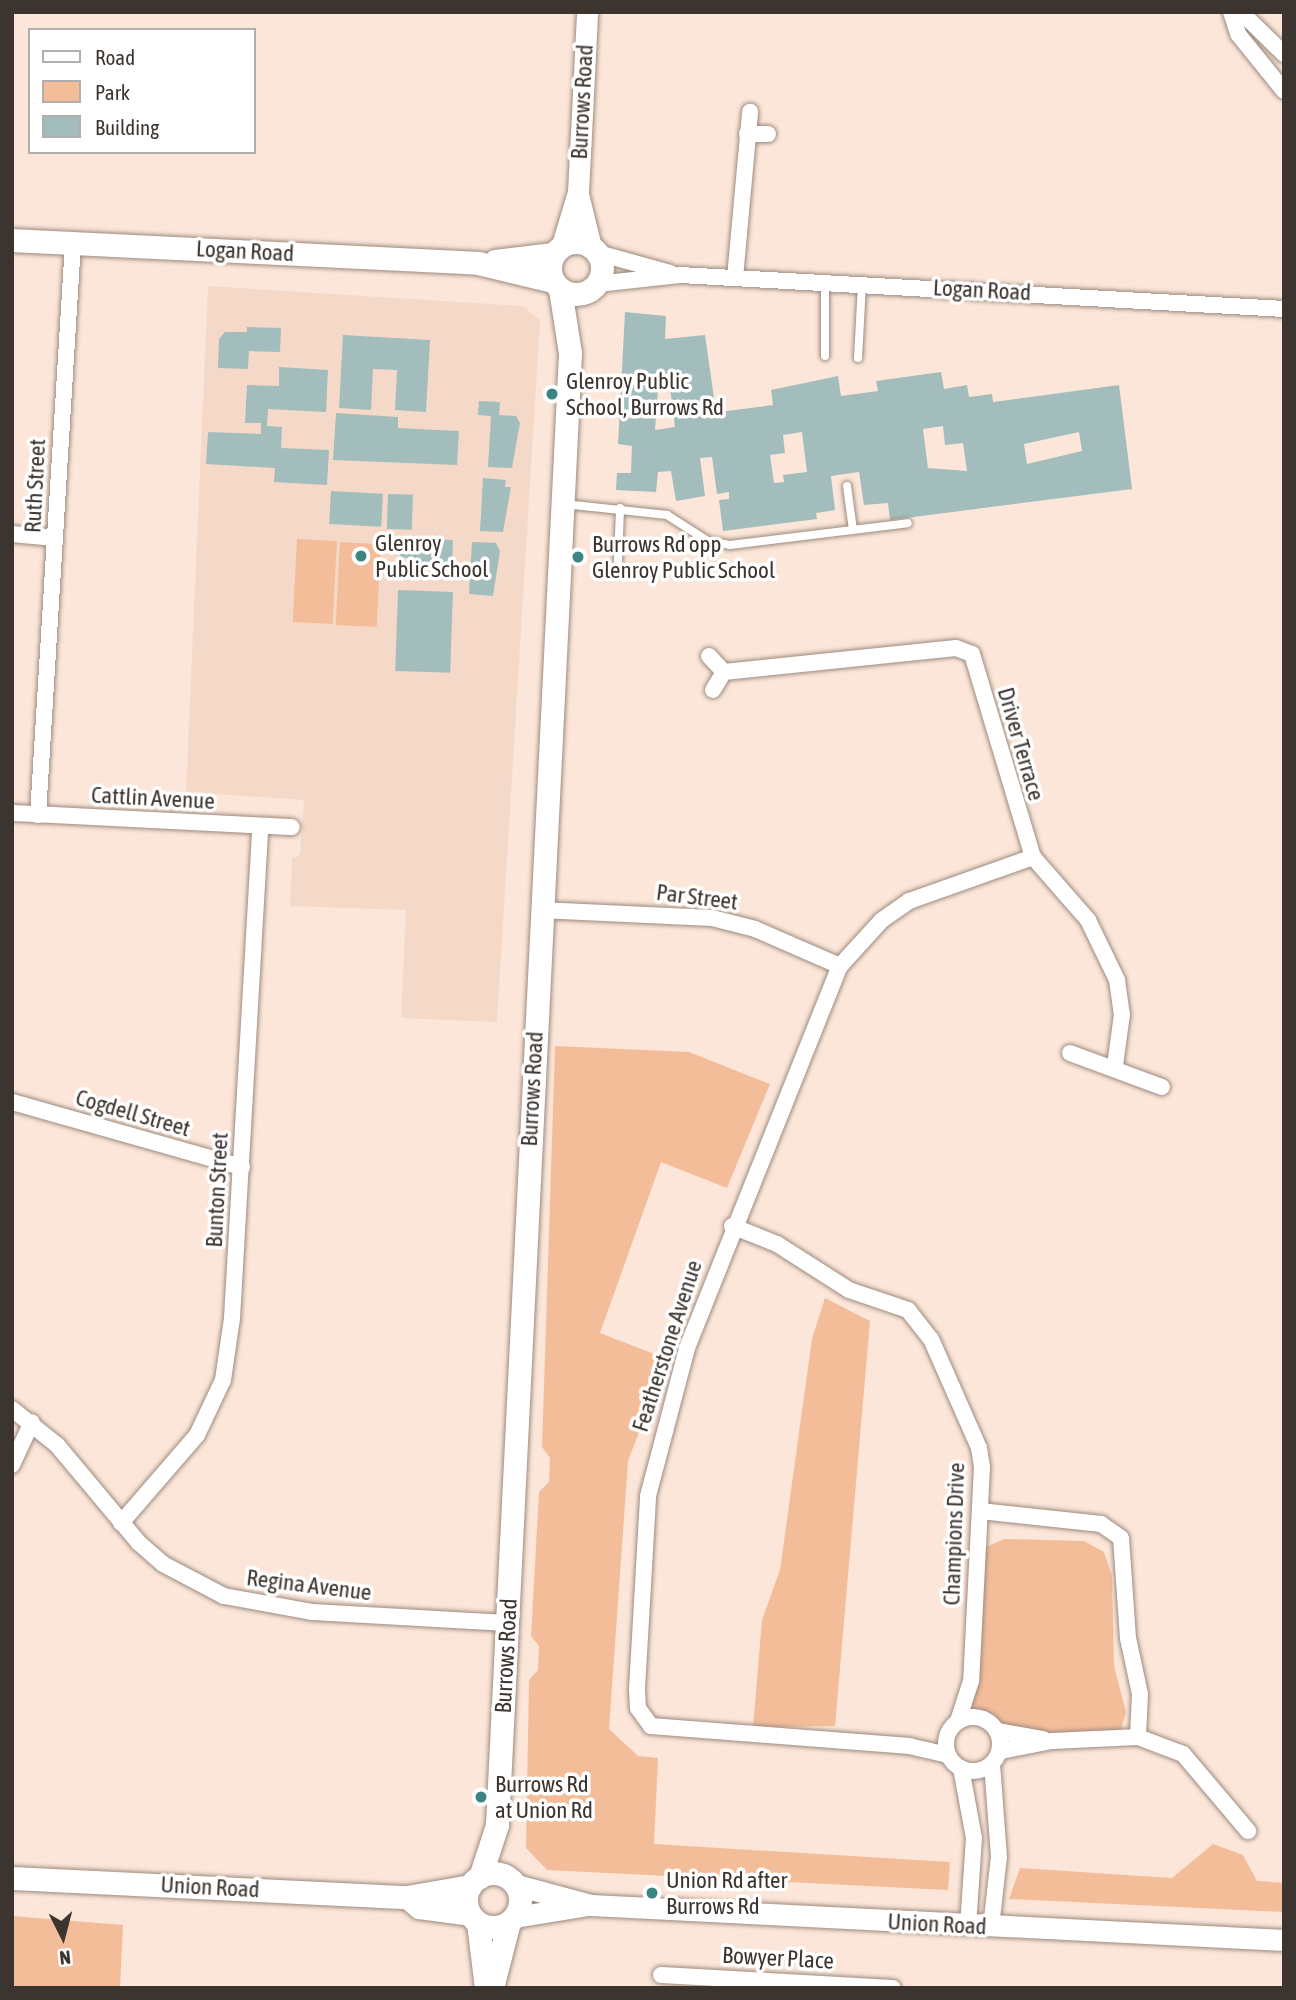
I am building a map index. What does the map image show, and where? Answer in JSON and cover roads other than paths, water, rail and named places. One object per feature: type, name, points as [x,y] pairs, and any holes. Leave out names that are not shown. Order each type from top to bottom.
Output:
[{"type":"main road","name":"Logan Road","points":[[12,240],[478,263],[557,250]]},
{"type":"main road","points":[[577,241],[595,250],[602,269],[592,288],[556,285],[557,250],[577,241]]},
{"type":"main road","name":"Logan Road","points":[[478,263],[556,285]]},
{"type":"main road","name":"Burrows Road","points":[[512,1881],[498,1825],[540,910],[570,353],[556,285]]},
{"type":"main road","name":"Burrows Road","points":[[570,353],[592,288]]},
{"type":"main road","name":"Burrows Road","points":[[475,1881],[498,1825]]},
{"type":"main road","name":"Union Road","points":[[12,1878],[407,1897],[418,1891],[475,1881]]},
{"type":"main road","points":[[486,1988],[474,1919],[475,1881],[512,1881],[520,1901],[492,1988]]},
{"type":"main road","name":"Union Road","points":[[407,1897],[419,1907],[474,1919]]},
{"type":"main road","points":[[474,1919],[494,1927],[512,1920]]},
{"type":"street","name":"Burrows Road","points":[[557,250],[578,192],[587,12]]},
{"type":"street","points":[[1231,12],[1238,34],[1284,91]]},
{"type":"street","points":[[1241,12],[1284,54]]},
{"type":"street","points":[[735,278],[750,112]]},
{"type":"street","points":[[747,134],[768,134]]},
{"type":"street","name":"Burrows Road","points":[[578,192],[595,250]]},
{"type":"street","name":"Ruth Street","points":[[38,815],[73,243]]},
{"type":"street","name":"Logan Road","points":[[595,250],[680,275]]},
{"type":"street","name":"Logan Road","points":[[592,288],[680,275],[862,283],[1284,309]]},
{"type":"street","points":[[12,534],[55,538]]},
{"type":"street","name":"Driver Terrace","points":[[724,672],[965,648],[974,662],[1033,857],[1064,888],[1106,950],[1122,1014],[1115,1066]]},
{"type":"street","points":[[709,656],[724,672],[713,690]]},
{"type":"street","name":"Cattlin Avenue","points":[[12,813],[292,827]]},
{"type":"street","name":"Bunton Street","points":[[121,1523],[197,1435],[223,1380],[242,1167],[260,825]]},
{"type":"street","name":"Featherstone Avenue","points":[[948,1755],[909,1746],[664,1731],[652,1726],[638,1708],[651,1469],[687,1348],[732,1226],[840,966],[882,920],[909,901],[1033,857]]},
{"type":"street","name":"Par Street","points":[[540,910],[712,918],[755,929],[840,966]]},
{"type":"street","points":[[1070,1053],[1115,1066],[1162,1087]]},
{"type":"street","name":"Cogdell Street","points":[[12,1102],[242,1167]]},
{"type":"street","name":"Champions Drive","points":[[732,1226],[777,1244],[849,1290],[908,1310],[922,1322],[979,1448],[980,1511],[971,1681],[953,1726]]},
{"type":"street","name":"Regina Avenue","points":[[12,1409],[32,1422],[121,1523],[163,1564],[223,1596],[312,1612],[508,1623]]},
{"type":"street","points":[[12,1465],[32,1422]]},
{"type":"street","points":[[980,1511],[1101,1524],[1121,1538],[1128,1638],[1140,1695],[1138,1737]]},
{"type":"street","name":"Champions Drive","points":[[971,1681],[991,1725]]},
{"type":"street","points":[[1052,1741],[991,1725],[953,1726],[948,1755],[961,1768],[977,1771],[996,1758],[1052,1741],[1138,1737],[1183,1754],[1248,1831]]},
{"type":"street","points":[[991,1725],[996,1758],[999,1857],[991,1927]]},
{"type":"street","name":"Featherstone Avenue","points":[[909,1746],[953,1726]]},
{"type":"street","points":[[961,1768],[974,1838],[968,1926]]},
{"type":"street","name":"Union Road","points":[[512,1881],[591,1905],[1284,1940]]},
{"type":"street","name":"Union Road","points":[[512,1920],[591,1905]]},
{"type":"street","name":"Bowyer Place","points":[[662,1975],[893,1988]]},
{"type":"lane","points":[[825,282],[825,356]]},
{"type":"lane","points":[[858,358],[862,283]]},
{"type":"lane","points":[[847,486],[853,530]]},
{"type":"lane","points":[[561,504],[620,508],[667,515],[717,544],[908,523]]},
{"type":"lane","points":[[618,561],[620,508]]},
{"type":"place","name":"Glenroy Public School, Burrows Rd","points":[[552,394]]},
{"type":"place","name":"Glenroy Public School","points":[[361,556]]},
{"type":"place","name":"Burrows Rd opp Glenroy Public School","points":[[578,557]]},
{"type":"place","name":"Burrows Rd at Union Rd","points":[[481,1797]]},
{"type":"place","name":"Union Rd after Burrows Rd","points":[[652,1893]]}]
